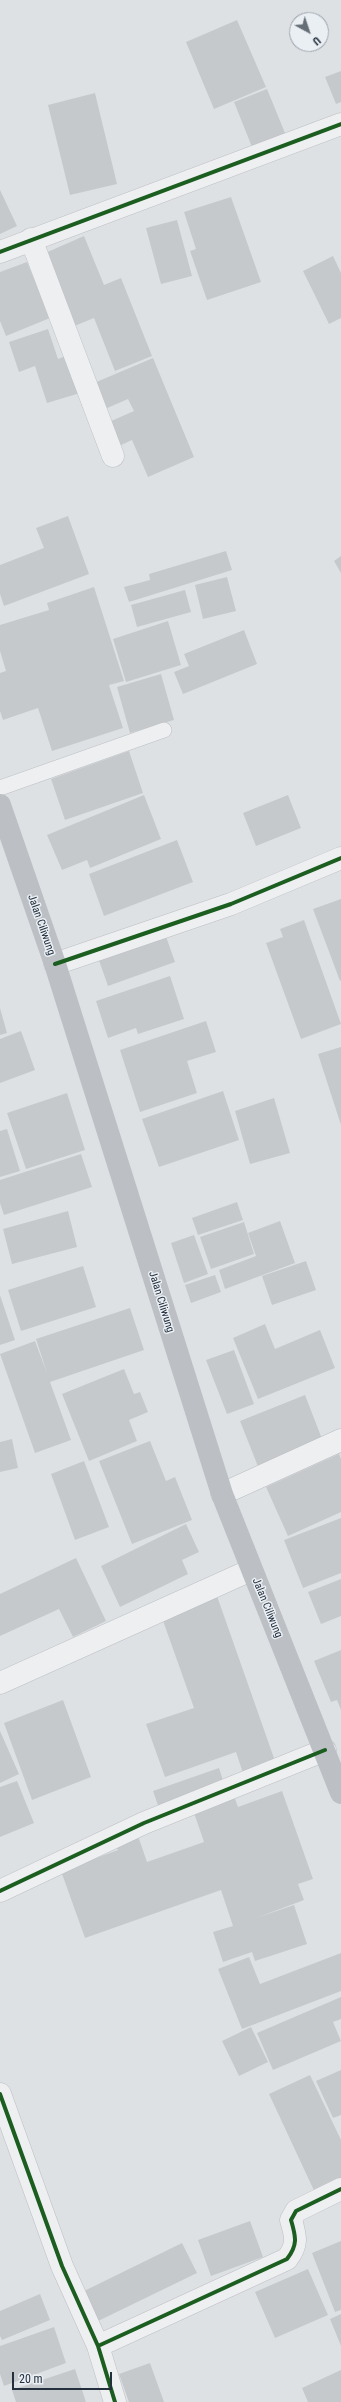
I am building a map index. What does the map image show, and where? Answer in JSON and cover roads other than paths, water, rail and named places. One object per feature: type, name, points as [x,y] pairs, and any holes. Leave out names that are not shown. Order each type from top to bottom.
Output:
[{"type":"main road","name":"Jalan Ciliwung","points":[[0,805],[55,964],[222,1494],[325,1750],[339,1780]]},
{"type":"street","points":[[0,252],[31,239],[341,124]]},
{"type":"street","points":[[31,239],[113,456]]},
{"type":"street","points":[[55,964],[231,904],[341,858]]},
{"type":"street","points":[[222,1494],[341,1440]]},
{"type":"street","points":[[0,1683],[252,1570]]},
{"type":"street","points":[[0,1891],[144,1823],[325,1750]]},
{"type":"street","points":[[0,2094],[62,2266],[98,2346],[115,2402]]},
{"type":"street","points":[[98,2346],[287,2259],[294,2251],[297,2240],[291,2220],[296,2211],[341,2189]]},
{"type":"lane","points":[[0,788],[164,730]]}]
